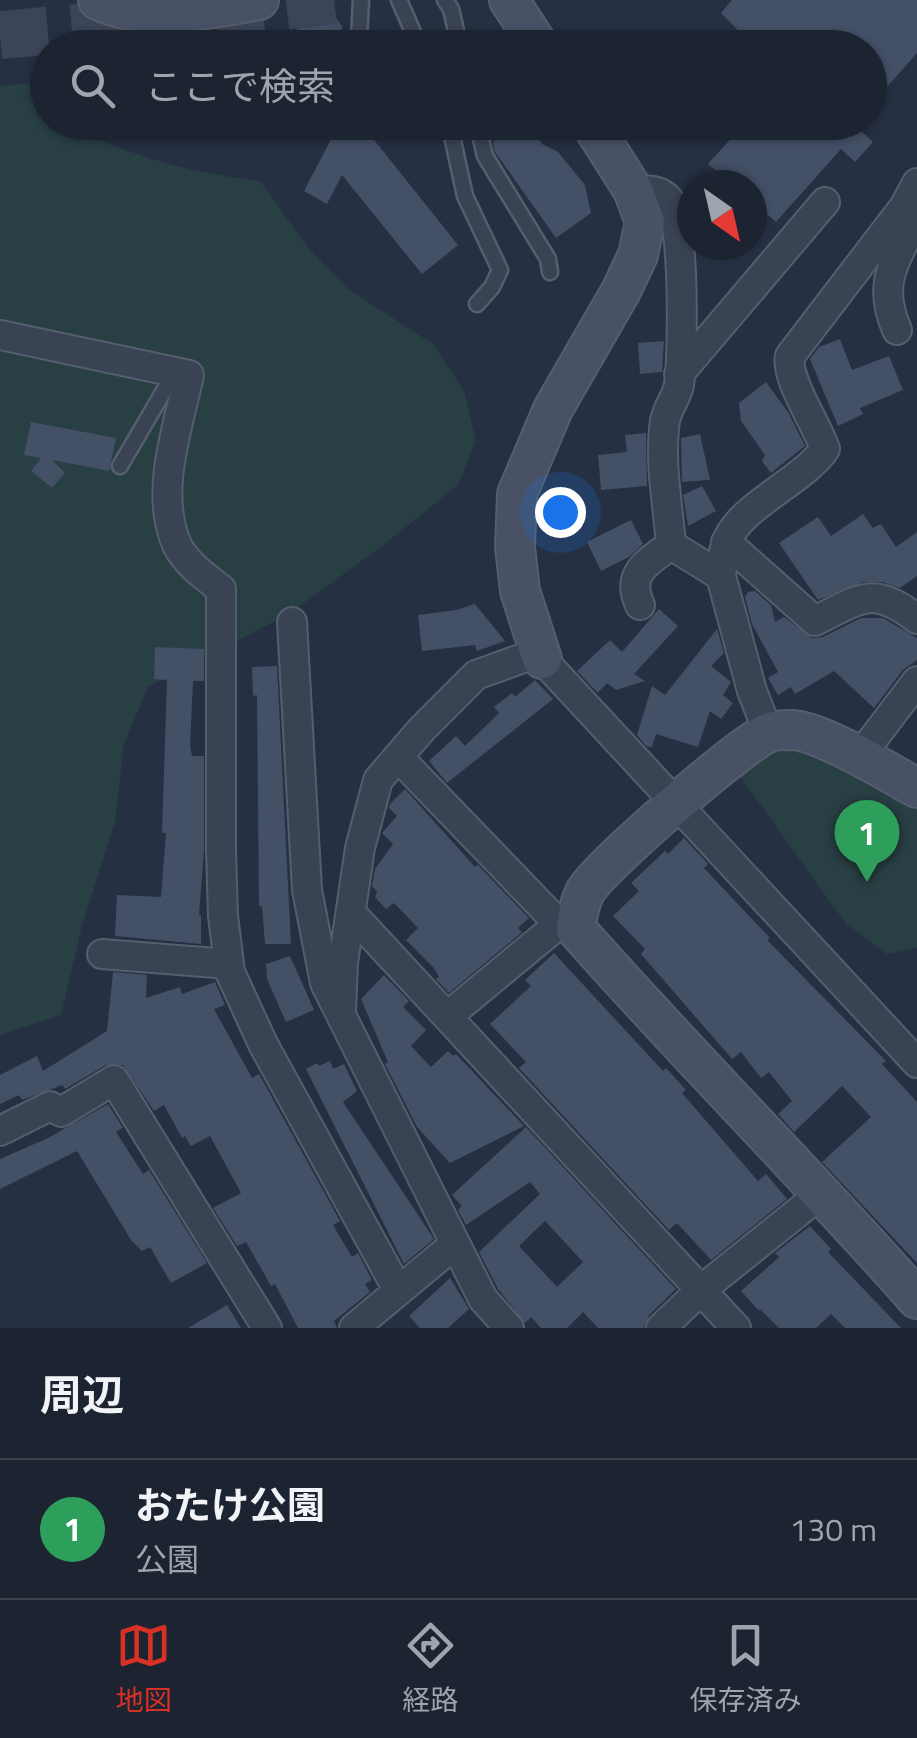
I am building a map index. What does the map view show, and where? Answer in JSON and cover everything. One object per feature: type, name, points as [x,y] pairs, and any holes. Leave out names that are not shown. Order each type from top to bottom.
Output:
[{"type":"street","points":[[98,0],[162,12],[260,0]]},
{"type":"street","points":[[509,0],[528,30]]},
{"type":"street","points":[[601,140],[633,190],[645,222],[638,255],[553,410],[518,494],[515,547],[520,591],[542,660],[674,805],[913,1053]]},
{"type":"street","points":[[768,732],[752,691],[721,576],[726,542],[734,527],[795,480],[824,449],[788,363],[790,356],[904,207],[917,183]]},
{"type":"street","points":[[633,190],[660,193],[667,198],[673,208],[679,248],[678,387],[665,419],[671,545]]},
{"type":"street","points":[[679,374],[824,202]]},
{"type":"street","points":[[897,330],[886,307],[889,281],[917,217]]},
{"type":"street","points":[[0,334],[189,375],[168,479],[169,516],[178,547],[199,573],[221,589],[221,850],[223,916],[230,964],[263,1044],[398,1290]]},
{"type":"street","points":[[726,542],[815,620],[864,596],[878,596],[897,604],[917,619]]},
{"type":"street","points":[[671,545],[721,576]]},
{"type":"street","points":[[640,605],[633,586],[638,571],[671,545]]},
{"type":"street","points":[[292,622],[308,890],[325,982],[483,1299],[508,1328]]},
{"type":"street","points":[[341,1011],[343,963],[360,848],[378,780],[476,674],[526,657],[542,660]]},
{"type":"street","points":[[860,756],[917,681]]},
{"type":"street","points":[[448,1015],[568,926],[585,891],[604,868],[674,805],[768,732],[795,730],[860,756],[917,788]]},
{"type":"street","points":[[398,757],[568,926],[823,1192],[917,1299]]},
{"type":"street","points":[[351,913],[736,1328]]},
{"type":"street","points":[[102,954],[230,964]]},
{"type":"street","points":[[0,1130],[50,1106],[61,1112],[114,1080],[267,1328]]},
{"type":"street","points":[[661,1328],[701,1290],[823,1192]]},
{"type":"street","points":[[354,1328],[455,1244]]},
{"type":"lane","points":[[359,30],[361,0]]},
{"type":"lane","points":[[399,0],[412,30]]},
{"type":"lane","points":[[445,0],[456,30]]},
{"type":"lane","points":[[453,140],[466,196],[500,270],[477,304]]},
{"type":"lane","points":[[481,140],[485,156],[548,259],[550,272]]},
{"type":"lane","points":[[120,466],[175,371]]},
{"type":"green space","points":[[30,83],[30,140],[100,140],[166,163],[260,181],[310,250],[348,289],[433,344],[464,391],[476,441],[458,485],[386,543],[289,614],[148,687],[124,744],[115,822],[82,926],[61,1015],[0,1035],[0,86]]},
{"type":"green space","points":[[813,744],[917,800],[917,948],[887,954],[846,924],[740,776],[780,748]]},
{"type":"building","points":[[732,0],[917,0],[917,53],[887,87],[887,30],[738,30],[721,13]]},
{"type":"building","points":[[328,7],[343,28],[340,30],[296,30]]},
{"type":"building","points":[[331,140],[374,140],[458,245],[422,274],[342,175],[327,204],[304,191]]},
{"type":"building","points":[[539,140],[558,152],[585,185],[591,213],[556,238],[495,152],[493,142]]},
{"type":"building","points":[[730,140],[873,142],[855,162],[841,149],[776,222],[767,214],[767,170],[715,170],[708,164]]},
{"type":"building","points":[[840,339],[852,370],[889,356],[903,390],[860,408],[863,414],[838,426],[810,359],[819,347]]},
{"type":"building","points":[[664,341],[662,372],[640,374],[638,343]]},
{"type":"building","points":[[766,382],[788,412],[805,446],[771,473],[762,461],[765,455],[741,421],[739,403]]},
{"type":"building","points":[[31,422],[116,438],[109,471],[52,460],[65,473],[52,488],[31,471],[41,458],[24,455]]},
{"type":"building","points":[[646,433],[647,486],[601,490],[598,455],[627,452],[625,435]]},
{"type":"building","points":[[700,434],[710,480],[682,482],[681,438]]},
{"type":"building","points":[[702,486],[716,511],[688,526],[683,495]]},
{"type":"building","points":[[863,514],[873,528],[881,524],[896,547],[917,532],[917,576],[900,588],[882,582],[863,582],[818,600],[779,543],[818,517],[831,536]]},
{"type":"building","points":[[631,520],[643,544],[629,557],[601,571],[587,542]]},
{"type":"building","points":[[755,591],[771,605],[775,622],[784,617],[812,638],[823,637],[861,618],[883,618],[917,638],[917,660],[903,670],[874,708],[834,671],[795,694],[791,687],[778,695],[768,678],[778,672],[752,624],[745,597]]},
{"type":"building","points":[[475,604],[505,641],[477,651],[475,645],[422,651],[418,615]]},
{"type":"building","points":[[659,609],[678,626],[634,674],[645,681],[616,690],[607,683],[598,693],[577,671],[610,640],[622,652]]},
{"type":"building","points":[[717,629],[724,653],[711,666],[731,682],[723,695],[733,703],[721,719],[710,711],[698,747],[656,734],[652,747],[646,746],[637,735],[652,686],[665,695]]},
{"type":"building","points":[[155,647],[204,649],[204,681],[193,681],[190,745],[192,756],[204,756],[201,944],[115,936],[117,895],[161,897],[166,833],[162,833],[167,680],[154,679]]},
{"type":"building","points":[[277,666],[291,944],[265,944],[259,906],[257,695],[253,696],[252,667]]},
{"type":"building","points":[[535,680],[553,699],[447,783],[429,761],[456,736],[465,746],[499,713],[494,707],[512,693],[515,697]]},
{"type":"building","points":[[405,789],[475,867],[478,865],[529,918],[518,928],[520,934],[449,993],[436,979],[439,977],[434,968],[406,940],[418,928],[394,903],[386,909],[375,897],[377,892],[372,886],[375,869],[393,844],[382,833],[397,816],[390,804]]},
{"type":"building","points":[[684,838],[708,864],[704,868],[770,938],[767,940],[886,1061],[882,1064],[917,1102],[917,1263],[822,1162],[871,1117],[842,1086],[794,1132],[778,1114],[792,1101],[769,1072],[761,1078],[741,1052],[732,1059],[641,954],[645,949],[613,916],[639,891],[631,883]]},
{"type":"building","points":[[554,953],[663,1071],[666,1068],[686,1090],[682,1093],[758,1181],[766,1174],[787,1199],[711,1260],[677,1223],[669,1230],[519,1068],[526,1062],[490,1024],[531,986],[525,980]]},
{"type":"building","points":[[290,956],[314,1010],[286,1022],[267,979],[266,964]]},
{"type":"building","points":[[113,972],[147,975],[146,998],[180,987],[182,994],[215,982],[225,1005],[214,1009],[252,1078],[259,1074],[340,1221],[333,1225],[352,1257],[358,1253],[372,1280],[365,1284],[370,1292],[334,1321],[337,1328],[298,1328],[275,1284],[271,1286],[246,1242],[237,1246],[213,1208],[241,1193],[210,1136],[191,1146],[185,1136],[182,1138],[164,1105],[154,1111],[123,1065],[106,1065],[65,1089],[62,1085],[22,1100],[19,1095],[0,1104],[0,1075],[37,1056],[43,1071],[107,1031]]},
{"type":"building","points":[[384,975],[409,1001],[403,1007],[426,1030],[411,1046],[431,1067],[448,1051],[456,1054],[524,1126],[450,1163],[417,1127],[385,1064],[388,1062],[361,999]]},
{"type":"building","points":[[330,1061],[333,1069],[344,1064],[357,1091],[343,1102],[434,1239],[404,1264],[306,1069]]},
{"type":"building","points":[[108,1104],[123,1128],[116,1132],[143,1174],[149,1170],[207,1263],[171,1283],[150,1247],[142,1251],[131,1240],[77,1151],[0,1189],[0,1159],[48,1138]]},
{"type":"building","points":[[526,1127],[676,1289],[649,1315],[644,1328],[598,1328],[583,1312],[567,1328],[541,1328],[531,1317],[525,1323],[498,1289],[479,1252],[540,1194],[530,1182],[466,1225],[458,1210],[462,1206],[452,1195]],"holes":[[[545,1221],[583,1262],[557,1287],[519,1246]]]},
{"type":"building","points":[[810,1226],[831,1249],[828,1252],[901,1328],[845,1328],[831,1314],[816,1328],[779,1328],[741,1291],[779,1257],[775,1253]]},
{"type":"building","points":[[450,1278],[469,1309],[448,1328],[420,1328],[409,1316]]},
{"type":"building","points":[[227,1305],[241,1328],[188,1328]]},
{"type":"tunnel","points":[[56,30],[336,0]]},
{"type":"tunnel","points":[[0,35],[30,32]]},
{"type":"place","name":"おたけ公園","points":[[867,882]]}]
